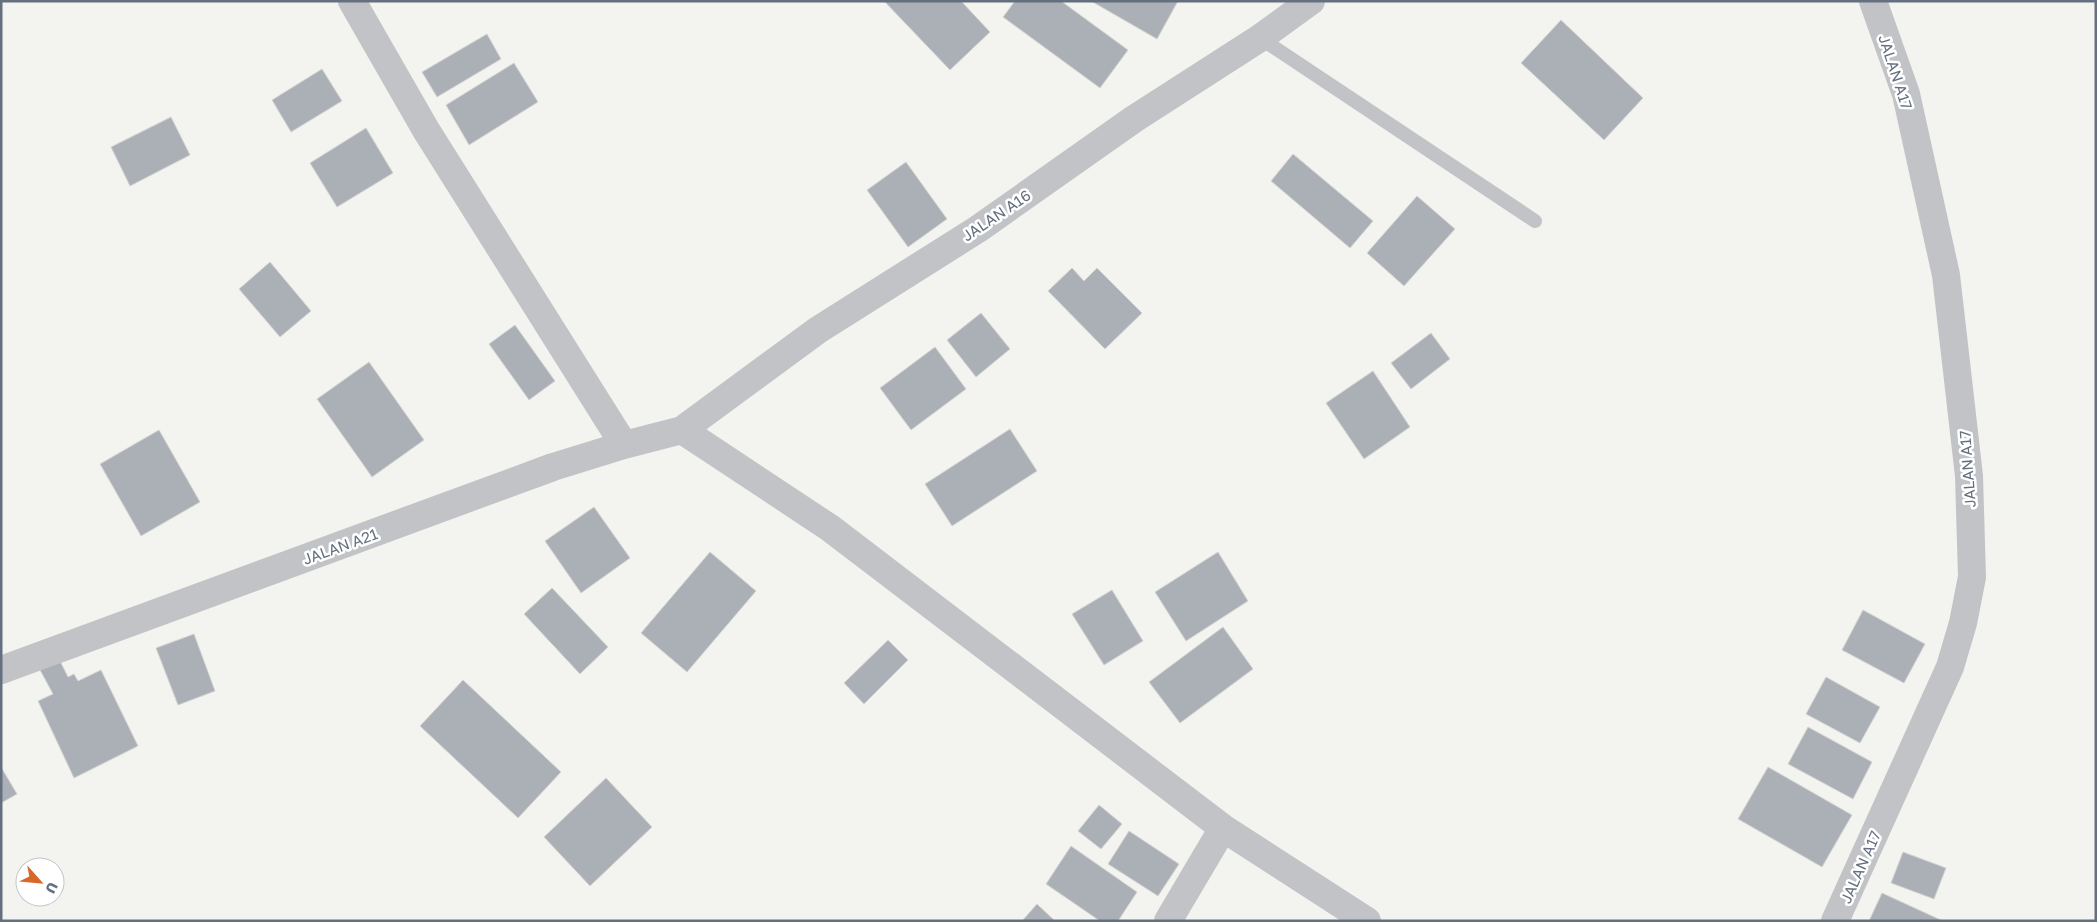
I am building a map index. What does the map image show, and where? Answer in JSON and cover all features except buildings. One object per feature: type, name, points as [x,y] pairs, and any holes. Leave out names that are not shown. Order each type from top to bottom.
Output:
[{"type":"street","points":[[352,1],[426,130],[624,445]]},
{"type":"street","name":"JALAN A16","points":[[682,430],[818,330],[978,229],[1134,119],[1260,38],[1311,1]]},
{"type":"street","name":"JALAN A17","points":[[1835,921],[1950,667],[1963,623],[1972,576],[1969,476],[1946,275],[1906,94],[1873,1]]},
{"type":"street","points":[[682,430],[830,528],[1223,828],[1367,921]]},
{"type":"street","name":"JALAN A21","points":[[1,670],[544,470],[624,445],[682,430]]},
{"type":"street","points":[[1168,921],[1223,828]]},
{"type":"lane","points":[[1260,38],[1535,221]]}]
